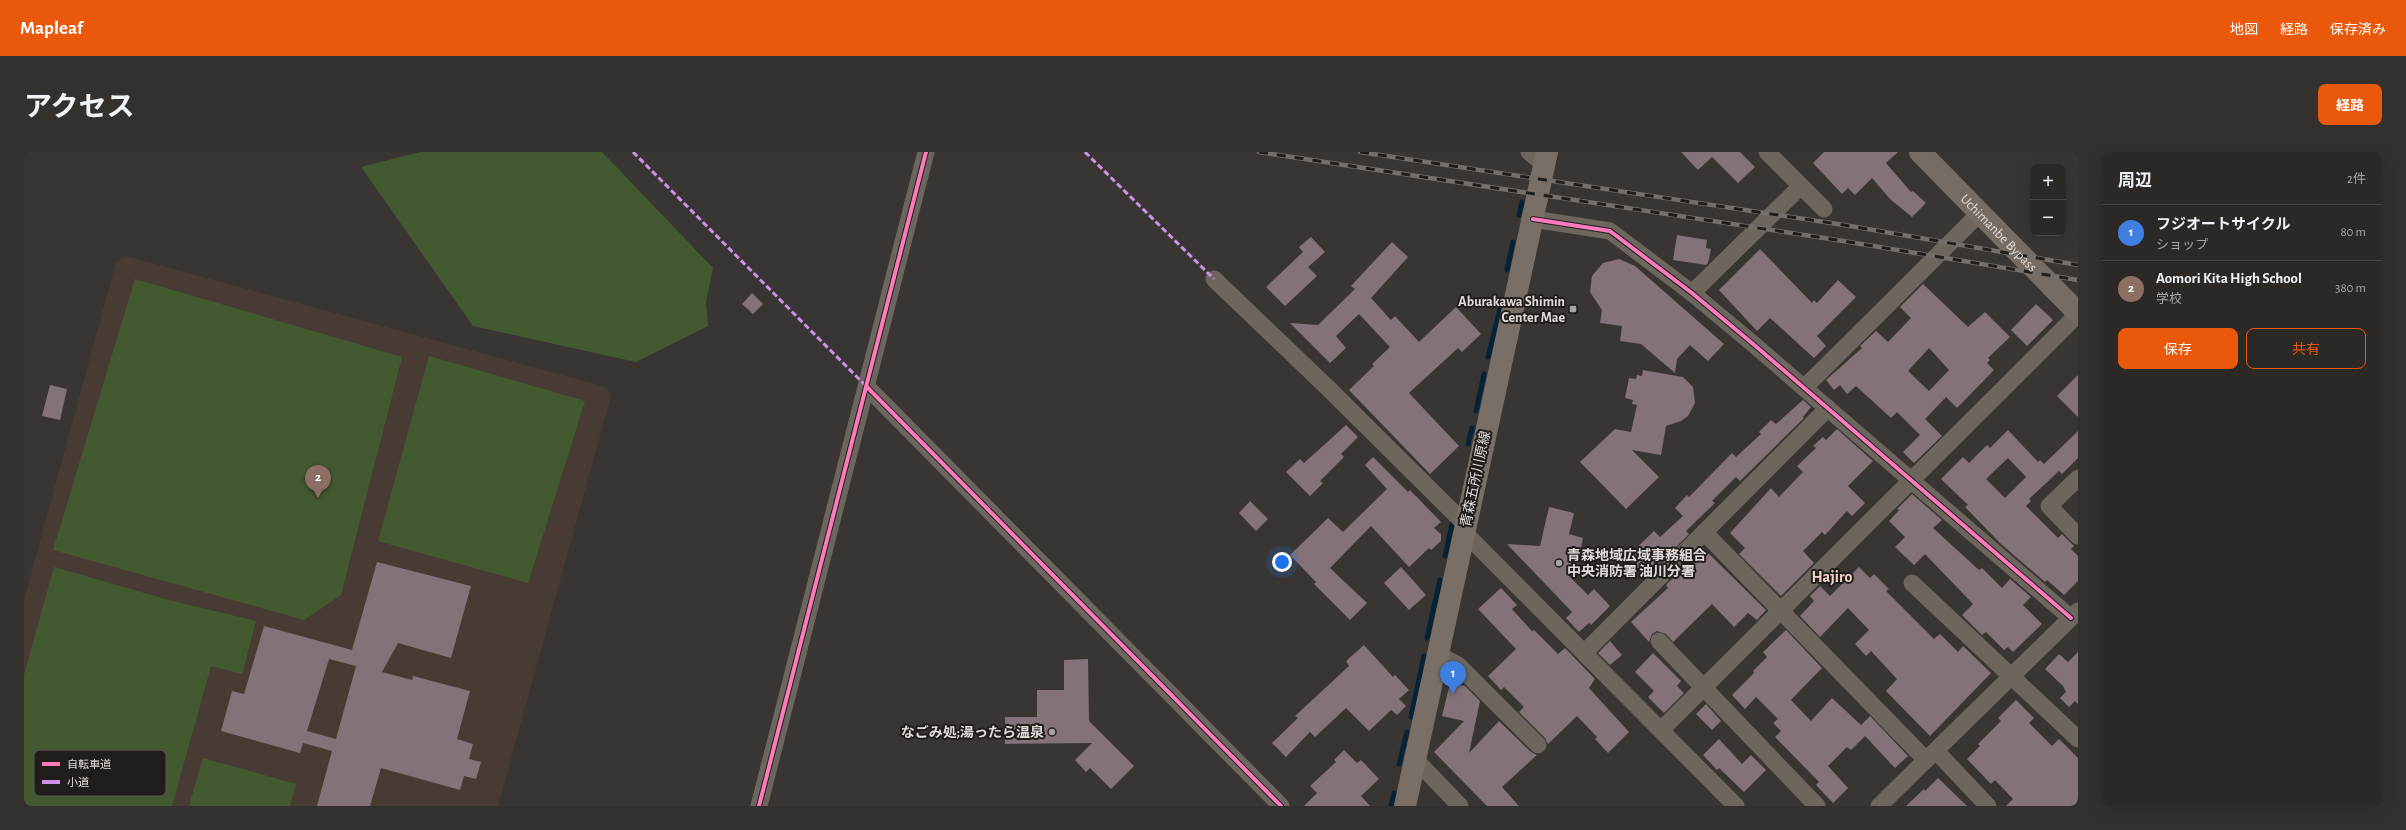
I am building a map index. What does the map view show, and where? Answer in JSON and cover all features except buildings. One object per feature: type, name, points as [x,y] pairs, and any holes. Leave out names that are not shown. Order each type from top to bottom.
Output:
[{"type":"highway","name":"Uchimanbe Bypass","points":[[1920,152],[2078,313]]},
{"type":"main road","name":"青森五所川原線","points":[[1405,806],[1416,760],[1464,528],[1533,219],[1540,156]]},
{"type":"street","points":[[759,806],[926,152]]},
{"type":"street","points":[[1767,152],[1824,209]]},
{"type":"street","points":[[1692,293],[1800,186]]},
{"type":"street","points":[[1804,388],[1980,213]]},
{"type":"street","points":[[1533,219],[1610,231],[1692,293],[2074,614],[2013,676],[1931,755],[1883,805]]},
{"type":"street","points":[[1214,279],[1329,389],[1736,806]]},
{"type":"street","points":[[1661,730],[2078,313]]},
{"type":"street","points":[[867,386],[1281,806]]},
{"type":"street","points":[[1585,652],[1828,408]]},
{"type":"street","points":[[2078,478],[2049,506],[2078,536]]},
{"type":"street","points":[[1704,532],[1781,610],[1931,755],[1988,806]]},
{"type":"street","points":[[1912,583],[2013,676],[2078,739]]},
{"type":"street","points":[[1659,641],[1817,806]]},
{"type":"street","points":[[1437,654],[1458,665],[1538,745]]},
{"type":"street","points":[[1416,760],[1460,806]]},
{"type":"shaded area","points":[[126,256],[606,387],[611,396],[498,806],[24,806],[24,600],[116,262]]},
{"type":"green space","points":[[420,152],[602,152],[713,268],[706,302],[708,326],[636,362],[473,326],[361,167]]},
{"type":"green space","points":[[135,279],[402,357],[341,595],[304,620],[53,550]]},
{"type":"green space","points":[[429,356],[585,401],[528,583],[378,541]]},
{"type":"green space","points":[[54,567],[169,600],[256,621],[242,674],[211,666],[172,806],[24,806],[24,675]]},
{"type":"green space","points":[[203,758],[296,784],[290,806],[189,806]]},
{"type":"waterway","points":[[1519,215],[1522,202]]},
{"type":"waterway","points":[[1507,270],[1513,242]]},
{"type":"waterway","points":[[1488,357],[1500,309]]},
{"type":"waterway","points":[[1476,411],[1484,374]]},
{"type":"waterway","points":[[1468,444],[1472,428]]},
{"type":"waterway","points":[[1445,556],[1453,520]]},
{"type":"waterway","points":[[1427,638],[1440,580]]},
{"type":"waterway","points":[[1411,717],[1424,656]]},
{"type":"waterway","points":[[1399,764],[1407,732]]},
{"type":"waterway","points":[[1391,806],[1394,793]]},
{"type":"railway","points":[[1259,152],[1837,240],[2078,280]]},
{"type":"railway","points":[[1360,152],[1844,225],[2078,265]]},
{"type":"marked path","points":[[633,152],[867,387]]},
{"type":"marked path","points":[[1085,152],[1214,279]]},
{"type":"cycle path","points":[[759,806],[926,152]]},
{"type":"cycle path","points":[[1533,219],[1610,231],[1692,293],[1752,343],[2071,618]]},
{"type":"cycle path","points":[[867,387],[1281,806]]},
{"type":"place","name":"Aburakawa Shimin Center Mae","points":[[1573,309]]},
{"type":"place","name":"Aomori Kita High School","points":[[318,498]]},
{"type":"place","name":"青森地域広域事務組合 中央消防署 油川分署","points":[[1559,563]]},
{"type":"place","name":"フジオートサイクル","points":[[1453,694]]},
{"type":"place","name":"なごみ処;湯ったら温泉","points":[[1052,732]]},
{"type":"district","name":"Hajiro","points":[[1832,576]]}]
